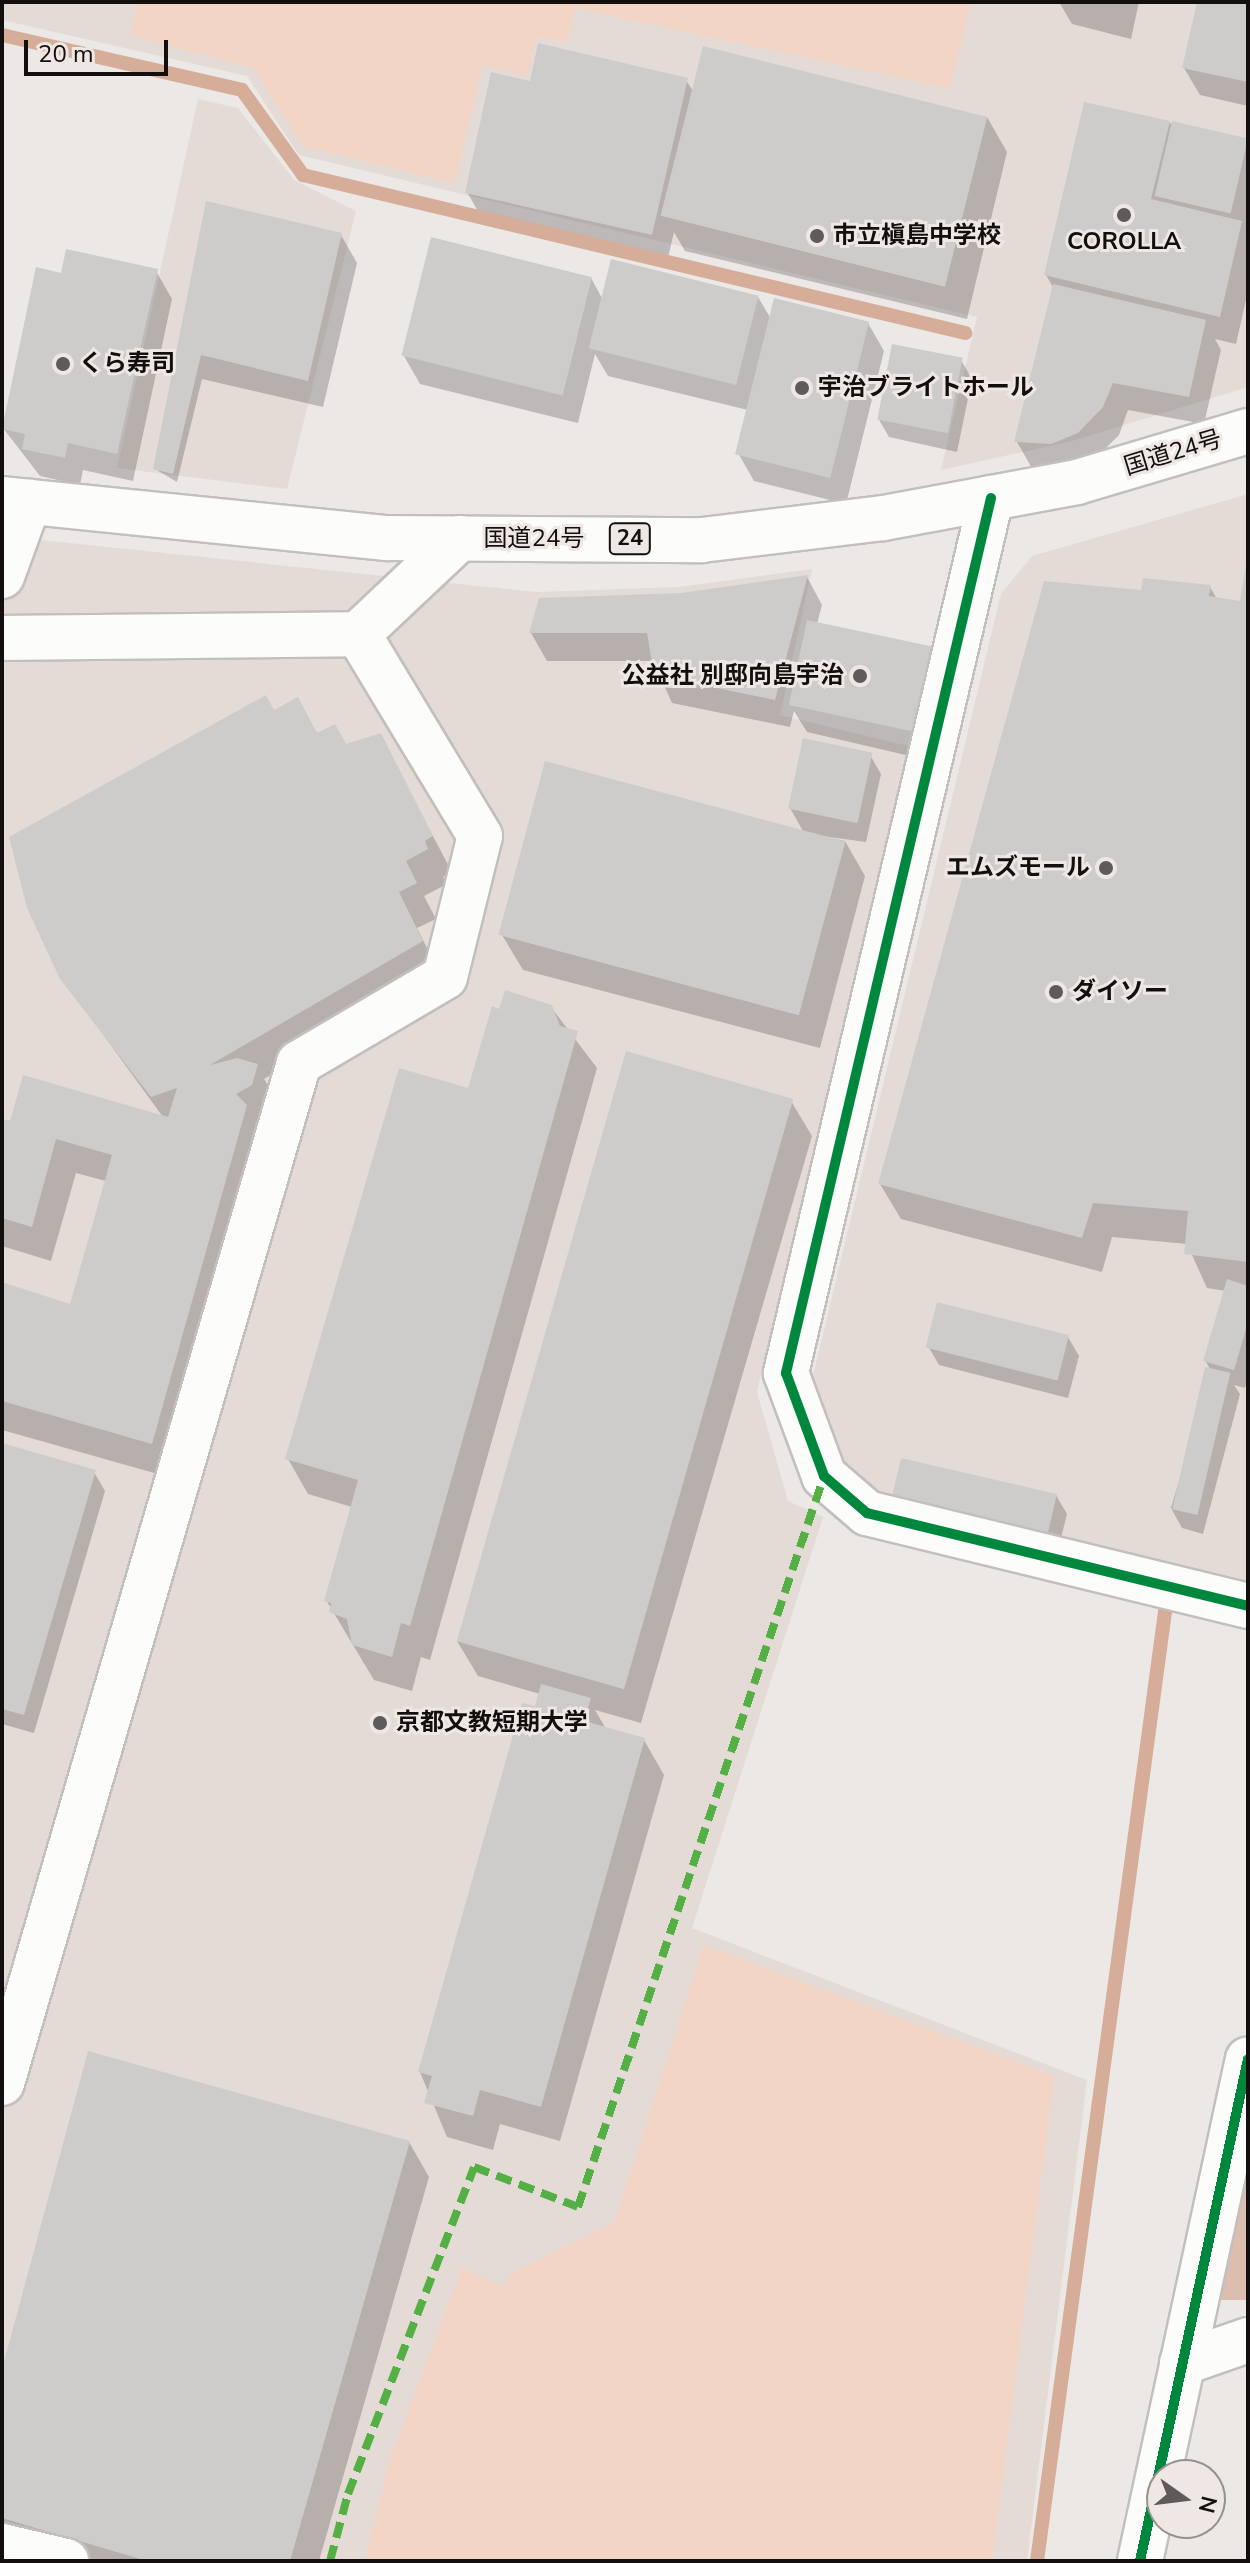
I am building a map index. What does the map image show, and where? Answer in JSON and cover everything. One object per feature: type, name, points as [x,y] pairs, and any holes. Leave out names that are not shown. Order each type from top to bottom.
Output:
[{"type":"main road","name":"国道24号","points":[[16,500],[387,538],[702,540],[991,498],[1077,482],[1248,431]]},
{"type":"main road","points":[[991,498],[786,1373],[824,1476],[867,1513],[1248,1606]]},
{"type":"main road","points":[[4,578],[16,500]]},
{"type":"main road","points":[[2,638],[358,634],[460,538]]},
{"type":"main road","points":[[2,2083],[299,1063],[445,977],[480,836],[358,634]]},
{"type":"main road","points":[[1140,2561],[1248,2059]]},
{"type":"main road","points":[[1182,2363],[1248,2340]]},
{"type":"main road","points":[[2,2546],[66,2561]]},
{"type":"shaded area","name":"市立槇島中学校","points":[[2,2],[1248,2],[1248,387],[1072,441],[941,470],[977,317],[299,155],[247,76],[2,20]]},
{"type":"shaded area","points":[[138,2],[971,2],[950,88],[575,8],[567,42],[536,36],[527,76],[482,65],[455,183],[303,146],[253,68],[130,35]]},
{"type":"shaded area","points":[[198,99],[238,108],[294,180],[356,211],[287,489],[117,468]]},
{"type":"shaded area","points":[[1248,494],[1248,1591],[887,1507],[848,1480],[811,1384],[1001,594],[1032,556]]},
{"type":"shaded area","name":"京都文教短期大学","points":[[2,536],[537,592],[678,587],[812,569],[780,715],[908,746],[757,1392],[788,1501],[823,1517],[692,1928],[1087,2080],[1027,2561],[2,2561]]},
{"type":"shaded area","points":[[704,1945],[1054,2076],[992,2561],[365,2561],[390,2459],[462,2268],[505,2287],[510,2274],[614,2223]]},
{"type":"shaded area","points":[[1248,2151],[1248,2300],[1212,2300]]},
{"type":"building","points":[[1197,2],[1248,2],[1248,82],[1182,68]]},
{"type":"building","points":[[538,43],[688,78],[652,235],[465,193],[491,72],[530,81]]},
{"type":"building","points":[[703,46],[987,117],[945,287],[661,216]]},
{"type":"building","points":[[1084,102],[1170,121],[1151,199],[1242,221],[1220,317],[1044,275]]},
{"type":"building","points":[[1172,121],[1248,139],[1231,214],[1155,196]]},
{"type":"building","points":[[206,201],[342,233],[308,381],[201,355],[173,474],[153,469]]},
{"type":"building","points":[[431,237],[592,277],[563,396],[401,355]]},
{"type":"building","points":[[66,249],[158,269],[117,454],[68,443],[65,458],[22,449],[25,434],[2,429],[36,267],[61,273]]},
{"type":"building","points":[[611,259],[758,296],[736,385],[589,348]]},
{"type":"building","points":[[1053,284],[1206,320],[1189,397],[1113,383],[1103,407],[1078,433],[1051,444],[1014,442]]},
{"type":"building","name":"宇治ブライトホール","points":[[774,298],[869,322],[830,478],[735,454]]},
{"type":"building","points":[[892,344],[963,358],[948,433],[877,420]]},
{"type":"building","name":"エムズモール","points":[[1248,554],[1248,1262],[1184,1254],[1188,1211],[1093,1203],[1082,1238],[878,1184],[1044,581],[1141,590],[1143,578],[1211,585],[1209,596],[1240,601]]},
{"type":"building","points":[[808,575],[775,700],[654,675],[647,633],[529,633],[539,598],[681,593]]},
{"type":"building","name":"公益社 別邸向島宇治","points":[[807,620],[932,647],[914,732],[789,705]]},
{"type":"building","points":[[266,695],[274,710],[298,697],[317,733],[335,724],[346,744],[381,733],[433,836],[425,841],[428,849],[406,861],[417,883],[399,892],[423,941],[210,1065],[237,1058],[258,1064],[252,1085],[236,1094],[247,1105],[152,1444],[2,1401],[2,1282],[70,1304],[112,1155],[56,1139],[32,1227],[2,1218],[2,1119],[10,1121],[23,1075],[168,1117],[177,1088],[151,1097],[60,979],[27,908],[9,837]]},
{"type":"building","points":[[803,738],[872,753],[857,823],[788,808]]},
{"type":"building","points":[[545,761],[845,841],[799,1015],[498,935]]},
{"type":"building","points":[[505,990],[552,1005],[560,1026],[578,1031],[410,1626],[401,1623],[392,1657],[352,1645],[347,1619],[329,1612],[331,1603],[324,1601],[358,1480],[285,1459],[399,1068],[468,1088],[492,1006],[499,1009]]},
{"type":"building","points":[[626,1051],[793,1099],[624,1689],[457,1641]]},
{"type":"building","points":[[1227,1279],[1248,1286],[1248,1322],[1234,1370],[1203,1361]]},
{"type":"building","points":[[937,1302],[1069,1335],[1058,1381],[926,1348]]},
{"type":"building","points":[[1205,1367],[1230,1373],[1197,1515],[1172,1509]]},
{"type":"building","points":[[2,1443],[96,1470],[24,1715],[2,1709]]},
{"type":"building","points":[[901,1458],[1057,1494],[1047,1537],[891,1501]]},
{"type":"building","points":[[541,1684],[591,1698],[584,1721],[645,1738],[541,2107],[480,2090],[473,2116],[424,2103],[432,2076],[418,2072],[522,1703],[535,1706]]},
{"type":"building","points":[[88,2051],[410,2141],[290,2561],[147,2561],[2,2518],[2,2369]]},
{"type":"waterway","points":[[2,35],[242,90],[303,175],[965,333]]},
{"type":"waterway","points":[[1037,2561],[1166,1604]]},
{"type":"marked path","points":[[330,2561],[348,2494],[474,2167],[578,2207],[824,1476]]},
{"type":"cycle path","points":[[991,498],[786,1373],[824,1476],[867,1513],[1248,1606]]},
{"type":"cycle path","points":[[1140,2561],[1248,2059]]},
{"type":"place","name":"COROLLA","points":[[1124,215]]},
{"type":"place","name":"市立槇島中学校","points":[[817,236]]},
{"type":"place","name":"くら寿司","points":[[63,364]]},
{"type":"place","name":"宇治ブライトホール","points":[[802,388]]},
{"type":"place","name":"公益社 別邸向島宇治","points":[[860,676]]},
{"type":"place","name":"エムズモール","points":[[1106,868]]},
{"type":"place","name":"ダイソー","points":[[1056,992]]},
{"type":"place","name":"京都文教短期大学","points":[[380,1723]]}]
